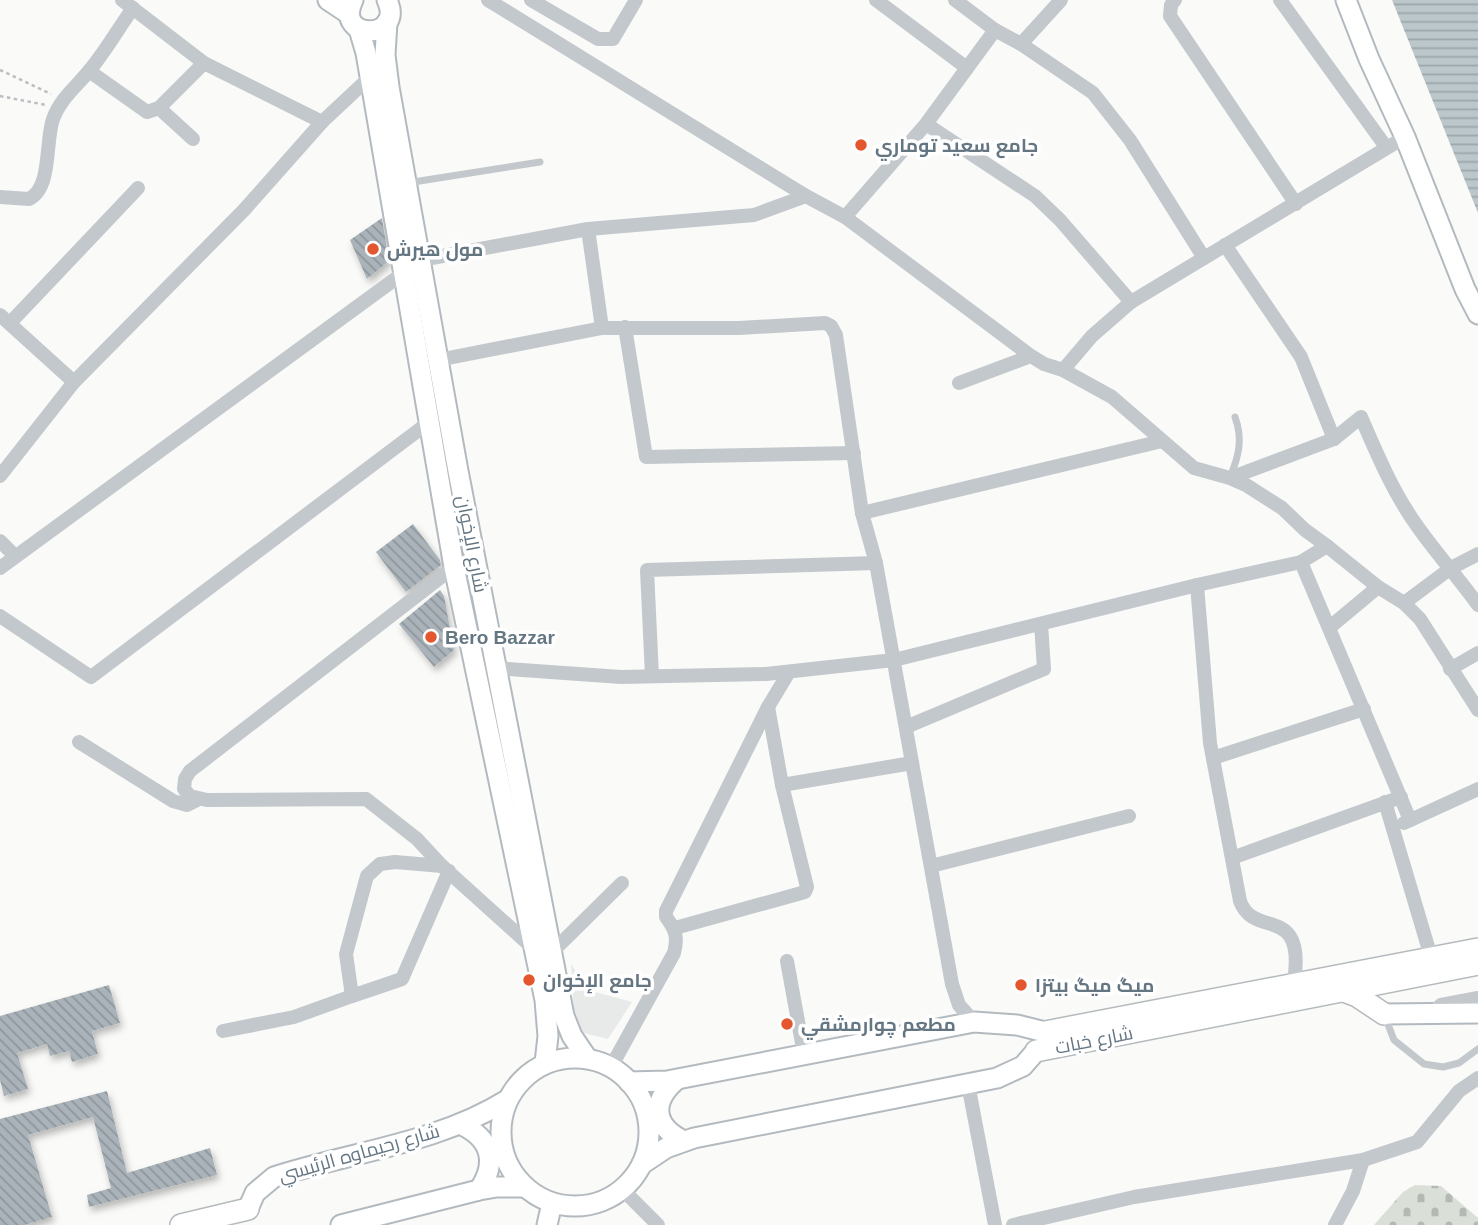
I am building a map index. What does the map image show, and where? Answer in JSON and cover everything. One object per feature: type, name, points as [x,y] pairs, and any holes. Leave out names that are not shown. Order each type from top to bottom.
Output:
[{"type":"main road","points":[[328,0],[354,14],[372,32],[383,27],[390,8]]},
{"type":"main road","points":[[1346,0],[1369,59],[1405,137],[1465,289],[1478,314]]},
{"type":"main road","name":"شارع الإخوان","points":[[390,8],[387,71],[544,951],[568,1028],[587,1058]]},
{"type":"main road","points":[[354,14],[369,78],[454,567],[544,951],[548,1036],[545,1063]]},
{"type":"main road","points":[[438,475],[458,471]]},
{"type":"main road","name":"شارع خبات","points":[[629,1082],[676,1080],[974,1022],[1003,1023],[1045,1031],[1478,949]]},
{"type":"main road","name":"شارع خبات","points":[[642,1164],[666,1148],[684,1141],[997,1079],[1030,1061],[1036,1051],[1478,964]]},
{"type":"main road","points":[[1390,1014],[1397,981]]},
{"type":"main road","points":[[1344,991],[1390,1014],[1478,1013]]},
{"type":"main road","points":[[548,1036],[559,1039],[567,1033],[568,1028]]},
{"type":"main road","points":[[566,1058],[587,1058],[611,1067],[629,1082],[641,1099],[648,1125],[642,1164],[622,1189],[596,1203],[574,1206],[552,1203],[525,1187],[512,1173],[504,1156],[500,1137],[501,1118],[507,1100],[523,1078],[545,1063],[566,1058]]},
{"type":"main road","points":[[676,1080],[665,1089],[658,1103],[660,1120],[668,1132],[684,1141]]},
{"type":"main road","name":"شارع رحيماوه الرئيسي","points":[[181,1225],[248,1209],[255,1193],[274,1177],[460,1124],[507,1100]]},
{"type":"main road","points":[[460,1124],[482,1139],[488,1152],[490,1165],[487,1179],[479,1190]]},
{"type":"main road","points":[[341,1225],[479,1190],[525,1187]]},
{"type":"main road","points":[[547,1225],[552,1203]]},
{"type":"street","points":[[488,0],[806,196],[845,217],[1031,356],[1112,397],[1194,468],[1230,478],[1282,508],[1305,530],[1378,587],[1404,603],[1420,619],[1478,710]]},
{"type":"street","points":[[531,0],[598,39],[608,40],[613,39],[636,0]]},
{"type":"street","points":[[876,0],[967,68]]},
{"type":"street","points":[[955,0],[995,30],[1021,44],[1093,93],[1130,140],[1203,258]]},
{"type":"street","points":[[1021,44],[1061,0]]},
{"type":"street","points":[[1175,0],[1171,5],[1170,16],[1296,204]]},
{"type":"street","points":[[1280,0],[1386,147]]},
{"type":"street","points":[[0,197],[29,199],[40,191],[48,135],[54,117],[62,100],[89,71],[127,4],[204,63],[322,121]]},
{"type":"street","points":[[845,217],[926,124],[995,30]]},
{"type":"street","points":[[89,71],[147,112],[159,108],[204,63]]},
{"type":"street","points":[[0,476],[74,382],[244,210],[322,121],[369,78]]},
{"type":"street","points":[[159,108],[193,139]]},
{"type":"street","points":[[926,124],[1035,196],[1060,219],[1130,302]]},
{"type":"street","points":[[1063,370],[1092,337],[1130,302],[1405,137]]},
{"type":"street","points":[[74,382],[5,319],[138,188]]},
{"type":"street","points":[[421,260],[588,229],[754,215],[806,196]]},
{"type":"street","points":[[588,229],[602,328]]},
{"type":"street","points":[[1225,246],[1301,357],[1334,439]]},
{"type":"street","points":[[0,568],[402,274]]},
{"type":"street","points":[[438,360],[602,328],[739,328],[825,323],[831,326],[836,335],[862,513],[876,563],[954,995],[974,1022]]},
{"type":"street","points":[[625,327],[646,457],[854,453]]},
{"type":"street","points":[[959,383],[1031,356]]},
{"type":"street","points":[[1230,478],[1334,439],[1361,417],[1398,497],[1478,606]]},
{"type":"street","points":[[0,616],[91,677],[428,423]]},
{"type":"street","points":[[862,513],[1162,441]]},
{"type":"street","points":[[0,541],[15,556]]},
{"type":"street","points":[[495,668],[621,677],[789,672],[894,660],[1197,584],[1301,562],[1327,546]]},
{"type":"street","points":[[1404,603],[1451,568],[1478,554]]},
{"type":"street","points":[[1301,562],[1410,820]]},
{"type":"street","points":[[652,676],[647,570],[876,563]]},
{"type":"street","points":[[454,567],[190,771],[185,779],[184,789],[190,796],[199,799],[366,799],[417,839],[446,869],[544,951],[622,883]]},
{"type":"street","points":[[1197,584],[1213,758],[1242,908],[1250,915],[1281,928],[1295,944],[1297,958],[1294,982]]},
{"type":"street","points":[[1329,627],[1378,587]]},
{"type":"street","points":[[906,727],[1044,669],[1041,624]]},
{"type":"street","points":[[1450,669],[1478,653]]},
{"type":"street","points":[[611,1067],[674,953],[677,941],[675,928],[666,918],[666,911],[768,708],[789,672]]},
{"type":"street","points":[[675,928],[805,892],[807,887],[782,785],[768,708]]},
{"type":"street","points":[[1213,758],[1364,709]]},
{"type":"street","points":[[79,742],[173,801],[187,805],[199,799]]},
{"type":"street","points":[[782,785],[912,763]]},
{"type":"street","points":[[1393,828],[1478,789]]},
{"type":"street","points":[[1232,858],[1401,797]]},
{"type":"street","points":[[1385,802],[1431,957]]},
{"type":"street","points":[[931,866],[1129,816]]},
{"type":"street","points":[[352,996],[346,954],[367,876],[380,864],[394,862],[446,869]]},
{"type":"street","points":[[223,1031],[294,1017],[402,979],[446,869]]},
{"type":"street","points":[[787,961],[804,1054]]},
{"type":"street","points":[[1432,1014],[1441,1005],[1478,998]]},
{"type":"street","points":[[1013,1225],[1133,1197],[1363,1160],[1417,1142],[1459,1091],[1478,1078]]},
{"type":"street","points":[[968,1084],[995,1225]]},
{"type":"street","points":[[1335,1225],[1353,1191],[1363,1160]]},
{"type":"street","points":[[622,1189],[658,1225]]},
{"type":"lane","points":[[407,183],[540,162]]},
{"type":"lane","points":[[1230,478],[1240,448],[1240,430],[1235,417]]},
{"type":"lane","points":[[1390,1014],[1394,1040],[1424,1064],[1443,1067],[1459,1063],[1478,1049]]},
{"type":"path","points":[[0,71],[53,95]]},
{"type":"path","points":[[0,96],[49,106]]},
{"type":"shaded area","points":[[1392,0],[1478,0],[1478,213]]},
{"type":"shaded area","points":[[571,964],[588,990],[632,1002],[608,1039],[575,1031]]},
{"type":"green space","points":[[1415,1185],[1441,1186],[1478,1218],[1478,1225],[1374,1225],[1403,1192]]},
{"type":"building","name":"مول هيرش","points":[[382,218],[389,261],[367,279],[350,240]]},
{"type":"building","points":[[413,524],[441,565],[406,592],[376,552]]},
{"type":"building","name":"Bero Bazzar","points":[[440,590],[444,596],[454,650],[434,667],[399,624]]},
{"type":"building","points":[[109,985],[120,1023],[92,1031],[98,1054],[72,1062],[69,1051],[50,1056],[47,1044],[17,1053],[28,1089],[4,1096],[0,1080],[0,1016]]},
{"type":"building","points":[[107,1091],[127,1173],[210,1148],[217,1175],[89,1207],[87,1195],[111,1188],[93,1117],[28,1135],[52,1217],[25,1225],[0,1225],[0,1119]]},
{"type":"place","name":"جامع سعيد توماري","points":[[861,145]]},
{"type":"place","name":"مول هيرش","points":[[373,249]]},
{"type":"place","name":"Bero Bazzar","points":[[431,637]]},
{"type":"place","name":"جامع الإخوان","points":[[529,980]]},
{"type":"place","name":"ميگ ميگ بيتزا","points":[[1021,985]]},
{"type":"place","name":"مطعم چوارمشقي","points":[[787,1024]]}]
